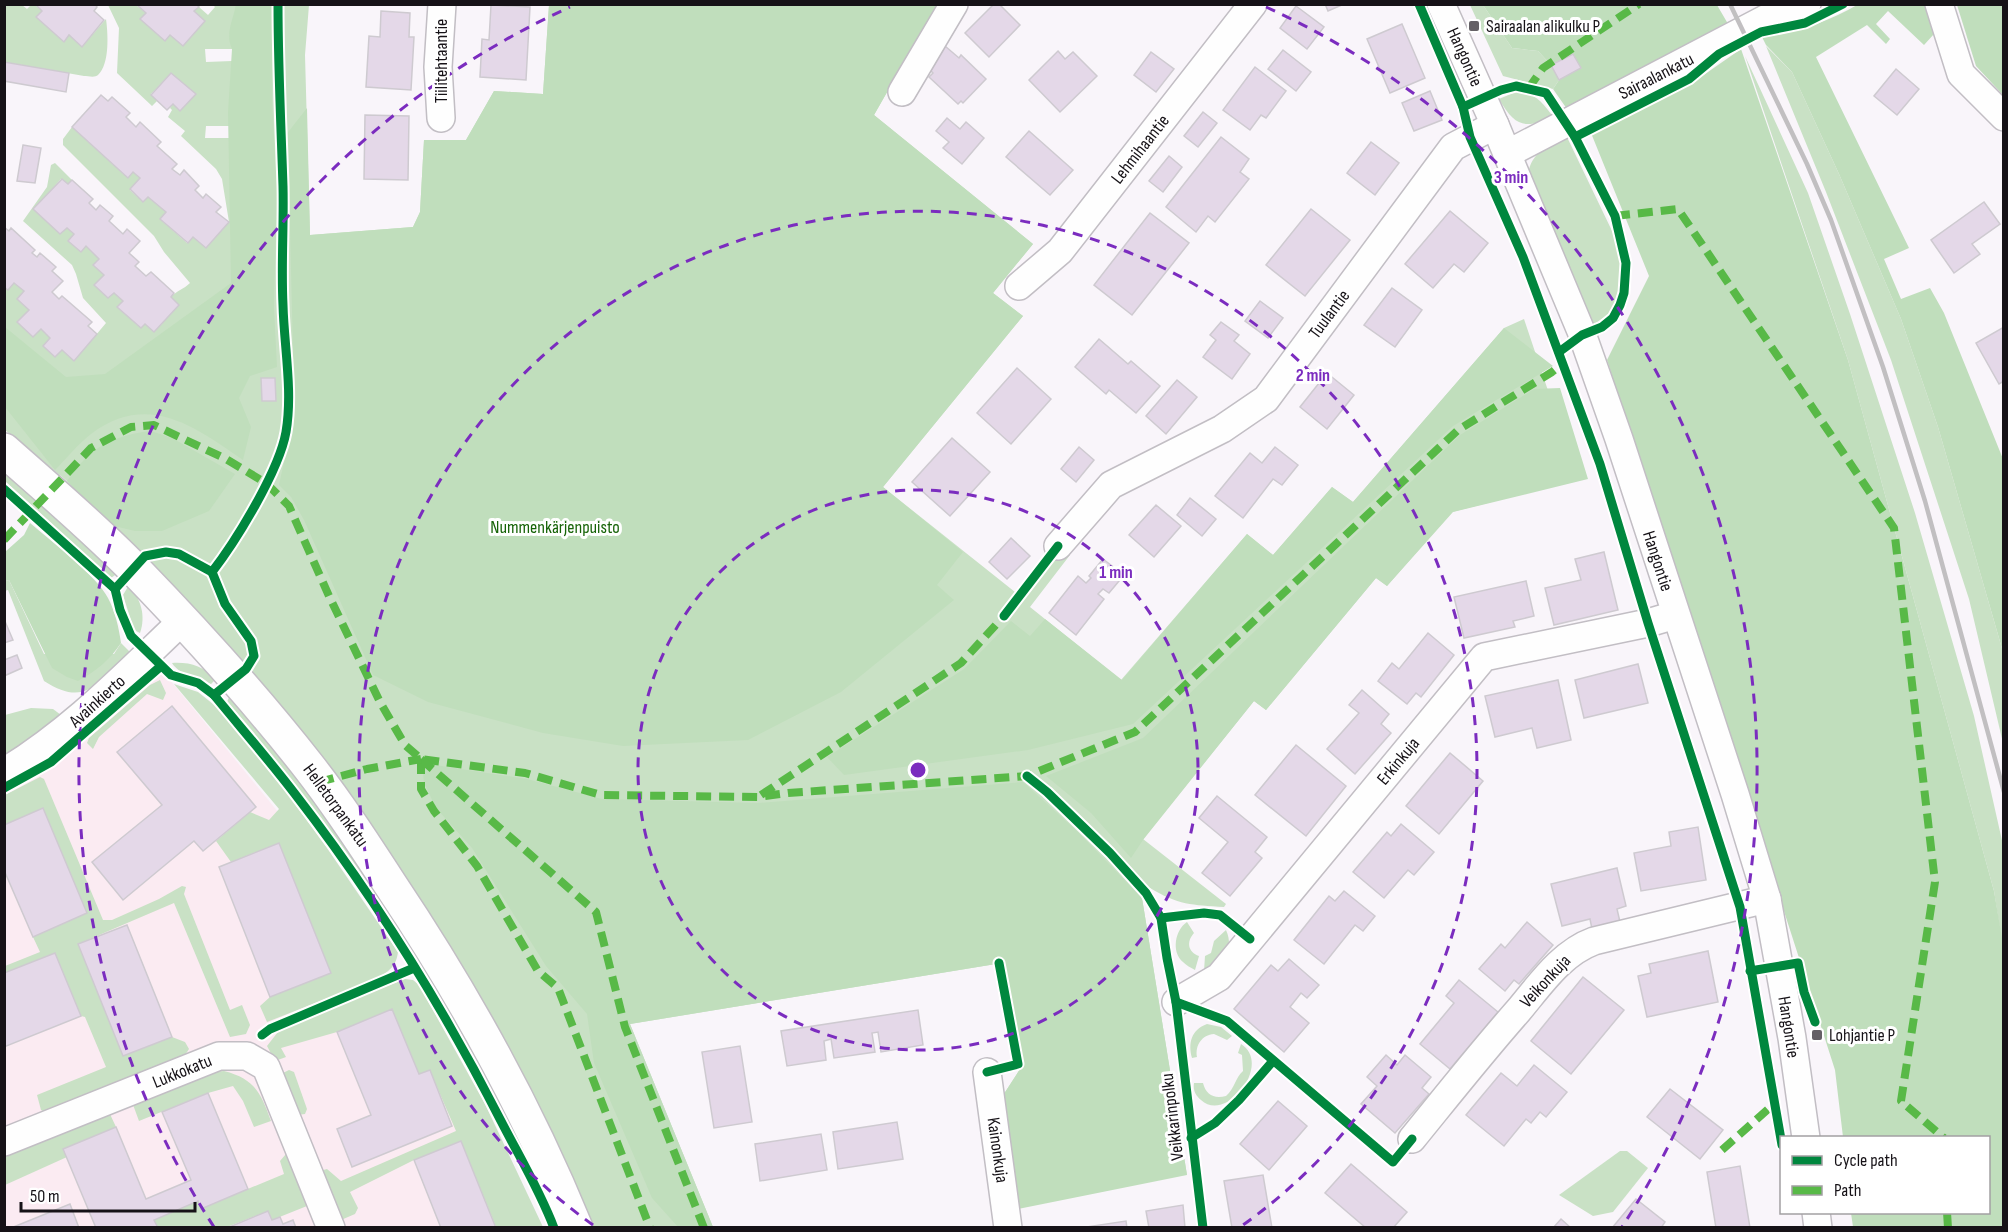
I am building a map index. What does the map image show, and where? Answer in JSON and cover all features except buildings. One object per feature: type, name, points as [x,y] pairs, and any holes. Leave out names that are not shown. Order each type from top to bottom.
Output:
[{"type":"street","name":"Tiilitehtaantie","points":[[441,118],[438,67],[442,4]]},
{"type":"street","points":[[902,92],[954,4]]},
{"type":"street","name":"Lehmihaantie","points":[[1019,286],[1060,251],[1253,4]]},
{"type":"street","name":"Hangontie","points":[[1441,4],[1495,125],[1581,331],[1735,795],[1767,899],[1792,1038],[1806,1136]]},
{"type":"street","name":"Sairaalankatu","points":[[1507,154],[1769,17],[1807,4]]},
{"type":"street","points":[[1939,4],[1961,74],[2004,117]]},
{"type":"street","name":"Tuulantie","points":[[1058,546],[1111,485],[1222,429],[1266,399],[1453,147],[1495,125]]},
{"type":"street","name":"Helletorpankatu","points":[[6,451],[106,542],[182,621],[235,678],[310,768],[365,845],[434,949],[490,1047],[552,1171],[576,1227]]},
{"type":"street","name":"Erkinkuja","points":[[1176,1002],[1219,977],[1484,657],[1648,623],[1676,615]]},
{"type":"street","name":"Avainkierto","points":[[4,772],[37,752],[83,715],[182,621]]},
{"type":"street","name":"Veikonkuja","points":[[1412,1139],[1480,1054],[1563,958],[1594,940],[1767,899]]},
{"type":"street","name":"Lukkokatu","points":[[4,1142],[219,1056],[247,1056],[266,1067],[331,1227]]},
{"type":"street","name":"Kainonkuja","points":[[987,1072],[1008,1227]]},
{"type":"shaded area","points":[[148,653],[323,867],[481,1139],[515,1227],[5,1228],[5,772]]},
{"type":"green space","points":[[236,4],[272,5],[272,99],[277,191],[274,307],[277,367],[250,376],[239,398],[251,427],[243,460],[207,436],[170,418],[132,415],[112,421],[91,434],[55,470],[5,407],[5,327],[66,377],[105,374],[231,283],[228,112],[232,49],[229,38]]},
{"type":"green space","name":"Nummenkärjenpuisto","points":[[937,4],[874,115],[1033,244],[993,293],[1023,316],[883,487],[1015,592],[1054,543],[1070,555],[1030,607],[1121,680],[1247,534],[1273,555],[1332,487],[1353,502],[1504,328],[1524,319],[1578,480],[1452,512],[1387,586],[1376,578],[1266,710],[1254,701],[1143,839],[1226,904],[1224,907],[1186,903],[1169,898],[1150,888],[1142,898],[1187,1175],[1000,1100],[1022,1066],[1002,963],[630,1024],[713,1227],[593,1228],[531,1096],[476,994],[106,524],[67,481],[5,430],[5,287],[8,290],[14,283],[24,291],[17,299],[29,310],[18,322],[41,329],[50,338],[43,346],[55,357],[62,350],[74,361],[106,323],[83,298],[72,265],[23,221],[47,187],[51,165],[55,163],[72,180],[68,184],[61,179],[34,209],[60,234],[67,228],[74,234],[68,241],[81,252],[86,246],[99,259],[93,265],[104,275],[94,285],[108,298],[114,293],[123,301],[117,307],[141,328],[145,324],[154,332],[179,305],[171,297],[190,283],[154,236],[63,145],[63,139],[72,127],[128,178],[133,172],[140,178],[130,190],[143,202],[148,197],[166,212],[160,219],[187,243],[193,237],[206,247],[229,222],[222,179],[216,169],[181,136],[185,131],[168,117],[173,104],[180,111],[195,94],[171,73],[151,94],[157,101],[152,106],[117,73],[119,28],[108,5],[136,5],[146,13],[141,19],[165,40],[170,35],[205,21],[194,11],[199,7],[208,15],[215,7],[213,5],[309,5],[305,55],[310,235],[413,227],[420,212],[424,140],[466,140],[494,91],[543,94],[549,5]],"holes":[[[205,49],[232,49],[232,61],[206,62]],[[206,126],[229,126],[229,138],[205,138]]]},
{"type":"green space","points":[[4,5],[22,5],[27,9],[35,5],[42,11],[36,17],[63,41],[69,35],[82,47],[106,19],[107,48],[102,70],[93,77],[5,62]]},
{"type":"green space","points":[[549,5],[937,5],[874,115],[1033,244],[993,293],[1023,316],[883,487],[963,552],[937,585],[954,600],[841,692],[748,740],[623,746],[543,733],[428,702],[373,675],[304,520],[291,497],[279,485],[291,430],[294,394],[289,187],[285,136],[307,108],[310,235],[413,227],[420,212],[424,140],[466,140],[494,91],[543,94]]},
{"type":"green space","points":[[1470,5],[1483,5],[1512,48],[1538,51],[1551,65],[1559,80],[1553,89],[1503,76]]},
{"type":"green space","points":[[1483,5],[1717,5],[1731,29],[1567,109],[1553,89],[1559,80],[1551,65],[1538,51],[1512,48]]},
{"type":"green space","points":[[1857,5],[1926,5],[1934,34],[1924,45],[1888,11],[1876,24],[1890,39],[1886,44],[1867,25],[1816,57],[1909,248],[1884,259],[1901,299],[1930,288],[1944,313],[2003,459],[2003,652],[1938,427],[1901,319],[1839,174],[1792,72],[1766,45],[1762,37],[1811,26]]},
{"type":"green space","points":[[1957,5],[2003,5],[2003,95],[1976,66]]},
{"type":"green space","points":[[1766,46],[1792,72],[1839,174],[1901,319],[1938,427],[2003,652],[2003,743],[1969,599],[1891,360]]},
{"type":"green space","points":[[1741,49],[1848,360],[1994,891],[2004,950],[2003,1227],[1853,1227],[1851,1214],[1990,1214],[1990,1136],[1843,1136],[1835,1070],[1607,360],[1649,276],[1591,133],[1695,81]]},
{"type":"green space","points":[[1745,56],[1808,193],[1850,314],[1915,513],[1974,716],[2003,845],[2003,950],[1994,891],[1848,360]]},
{"type":"green space","points":[[1518,91],[1530,94],[1539,100],[1554,118],[1528,124],[1516,120],[1499,99]]},
{"type":"green space","points":[[1566,135],[1613,233],[1621,262],[1620,282],[1613,311],[1593,325],[1528,174],[1537,155]]},
{"type":"green space","points":[[1504,328],[1553,366],[1453,426],[1133,724],[1028,750],[844,775],[827,757],[964,669],[1011,621],[1030,636],[1045,619],[1122,680],[1247,534],[1273,555],[1332,487],[1353,502]]},
{"type":"green space","points":[[1560,388],[1588,479],[1453,512],[1387,586],[1376,578],[1266,710],[1254,701],[1131,858],[1091,813],[1046,776],[1143,738],[1460,435],[1534,389]]},
{"type":"green space","points":[[151,431],[172,438],[235,474],[209,511],[162,531],[135,531],[106,524],[67,481],[86,458],[102,445],[135,433]]},
{"type":"green space","points":[[4,468],[118,573],[111,578],[108,576],[5,481]]},
{"type":"green space","points":[[30,523],[94,580],[108,598],[115,614],[121,643],[102,665],[78,681],[52,668],[9,580],[5,581],[5,552],[24,535]]},
{"type":"green space","points":[[9,580],[44,654],[114,654],[121,643],[130,652],[101,681],[82,692],[59,689],[44,681],[8,590],[5,591],[5,581]]},
{"type":"green space","points":[[129,585],[137,596],[141,608],[140,633],[134,630],[123,595]]},
{"type":"green space","points":[[172,663],[196,666],[216,679],[211,684],[184,673]]},
{"type":"green space","points":[[160,680],[166,693],[163,700],[147,694],[99,737],[93,749],[87,743],[89,738],[150,685]]},
{"type":"green space","points":[[174,684],[198,692],[218,708],[286,792],[327,848],[398,952],[394,965],[385,974],[267,1022],[260,1006],[270,997],[330,972],[279,843],[231,862],[216,841],[250,812],[269,820],[279,809]]},
{"type":"green space","points":[[230,695],[313,798],[422,957],[513,1124],[562,1227],[556,1227],[488,1084],[442,1000],[374,892],[344,850],[292,781],[227,702]]},
{"type":"green space","points":[[31,708],[53,709],[61,715],[40,733],[5,755],[5,715]]},
{"type":"green space","points":[[422,763],[527,779],[602,799],[758,803],[1023,782],[1078,832],[1142,898],[1187,1175],[1018,1209],[1000,1100],[1022,1066],[1002,963],[630,1024],[713,1227],[678,1227],[652,1198],[594,1063],[587,1014],[546,966],[472,848],[436,808],[424,783]]},
{"type":"green space","points":[[40,777],[44,779],[103,920],[112,920],[182,886],[186,887],[184,894],[230,1010],[242,1005],[250,1025],[246,1034],[230,1037],[174,903],[78,944],[123,1056],[172,1037],[185,1042],[189,1049],[185,1055],[45,1112],[41,1110],[37,1095],[106,1067],[85,1017],[81,1016],[55,953],[5,973],[5,966],[40,952],[33,937],[87,913],[43,808],[5,825],[5,795]]},
{"type":"green space","points":[[1187,922],[1194,933],[1190,940],[1190,949],[1199,956],[1195,970],[1179,958],[1176,947],[1177,936]]},
{"type":"green space","points":[[1226,930],[1229,945],[1225,960],[1204,971],[1205,956],[1211,953],[1214,941]]},
{"type":"green space","points":[[405,979],[413,980],[419,985],[485,1104],[543,1227],[496,1227],[461,1141],[414,1160],[350,1192],[358,1208],[355,1214],[341,1220],[320,1171],[327,1169],[341,1181],[456,1131],[430,1071],[419,1074],[392,1009],[337,1032],[281,1048],[286,1057],[275,1061],[267,1046],[281,1028]]},
{"type":"green space","points":[[1207,1024],[1221,1027],[1232,1036],[1227,1040],[1214,1034],[1206,1036],[1198,1045],[1197,1057],[1192,1058],[1190,1047],[1194,1033]]},
{"type":"green space","points":[[1241,1044],[1249,1053],[1252,1065],[1249,1077],[1242,1088],[1233,1098],[1222,1104],[1211,1105],[1201,1100],[1195,1092],[1194,1083],[1203,1083],[1208,1093],[1218,1097],[1226,1096],[1231,1090],[1243,1071],[1242,1055],[1238,1053]]},
{"type":"green space","points":[[289,1070],[294,1072],[307,1109],[305,1114],[297,1115],[281,1074]]},
{"type":"green space","points":[[224,1071],[243,1078],[255,1088],[264,1102],[271,1121],[254,1127],[243,1101],[233,1086],[208,1093],[139,1121],[132,1102],[211,1072]]},
{"type":"green space","points":[[109,1112],[116,1127],[67,1157],[5,1185],[5,1154]]},
{"type":"green space","points":[[1620,1151],[1627,1151],[1648,1168],[1613,1212],[1593,1216],[1559,1195]]},
{"type":"green space","points":[[286,1154],[307,1206],[272,1220],[268,1211],[227,1227],[154,1228],[157,1226],[154,1220],[198,1201],[202,1208],[284,1174],[280,1161]]},
{"type":"railway","points":[[1730,4],[1807,164],[1831,220],[1883,367],[1925,501],[2004,792]]},
{"type":"marked path","points":[[1528,89],[1543,68],[1639,4]]},
{"type":"marked path","points":[[1615,216],[1678,209],[1894,528],[1935,882],[1901,1101],[1942,1136]]},
{"type":"marked path","points":[[4,540],[91,448],[131,427],[154,425],[226,459],[266,483],[289,506],[380,702],[405,745],[421,759],[525,773],[601,795],[758,797],[1027,776],[1135,732],[1458,430],[1563,363]]},
{"type":"marked path","points":[[761,795],[961,663],[1004,616]]},
{"type":"marked path","points":[[421,759],[596,912],[625,1027],[704,1228]]},
{"type":"marked path","points":[[421,759],[421,789],[434,811],[477,866],[538,971],[558,988],[650,1228]]},
{"type":"marked path","points":[[319,782],[367,769],[421,759]]},
{"type":"marked path","points":[[1722,1150],[1774,1104]]},
{"type":"marked path","points":[[1947,1214],[1948,1228]]},
{"type":"cycle path","points":[[214,695],[246,669],[254,656],[251,641],[225,604],[212,572],[233,543],[266,485],[282,448],[288,416],[282,290],[283,186],[278,4]]},
{"type":"cycle path","points":[[1419,4],[1463,107],[1470,137],[1523,257],[1600,464],[1648,623],[1740,907],[1780,1136]]},
{"type":"cycle path","points":[[1575,137],[1689,79],[1719,54],[1761,32],[1805,23],[1843,4]]},
{"type":"cycle path","points":[[1463,107],[1501,90],[1516,86],[1546,93],[1575,137],[1615,216],[1626,263],[1624,293],[1620,305],[1613,318],[1602,327],[1582,335],[1559,352]]},
{"type":"cycle path","points":[[4,489],[115,589],[120,610],[131,636],[171,675],[198,683],[214,695],[324,833],[380,912],[431,994],[479,1078],[554,1228]]},
{"type":"cycle path","points":[[1004,616],[1058,546]]},
{"type":"cycle path","points":[[115,589],[145,556],[166,552],[179,554],[212,572]]},
{"type":"cycle path","points":[[4,788],[51,762],[161,666]]},
{"type":"cycle path","name":"Veikkarinpolku","points":[[1027,776],[1047,792],[1110,853],[1146,893],[1161,918],[1176,1002],[1203,1228]]},
{"type":"cycle path","points":[[1161,918],[1204,913],[1220,915],[1250,939]]},
{"type":"cycle path","points":[[987,1072],[1018,1064],[999,963]]},
{"type":"cycle path","points":[[1750,971],[1798,963],[1804,992],[1815,1022]]},
{"type":"cycle path","points":[[262,1035],[270,1029],[414,968]]},
{"type":"cycle path","points":[[1176,1002],[1227,1021],[1393,1162],[1412,1139]]},
{"type":"cycle path","name":"Veikkarinpolku","points":[[1191,1138],[1215,1123],[1239,1100],[1273,1061]]},
{"type":"place","name":"Sairaalan alikulku P","points":[[1474,26]]},
{"type":"place","name":"Lohjantie P","points":[[1817,1035]]}]
